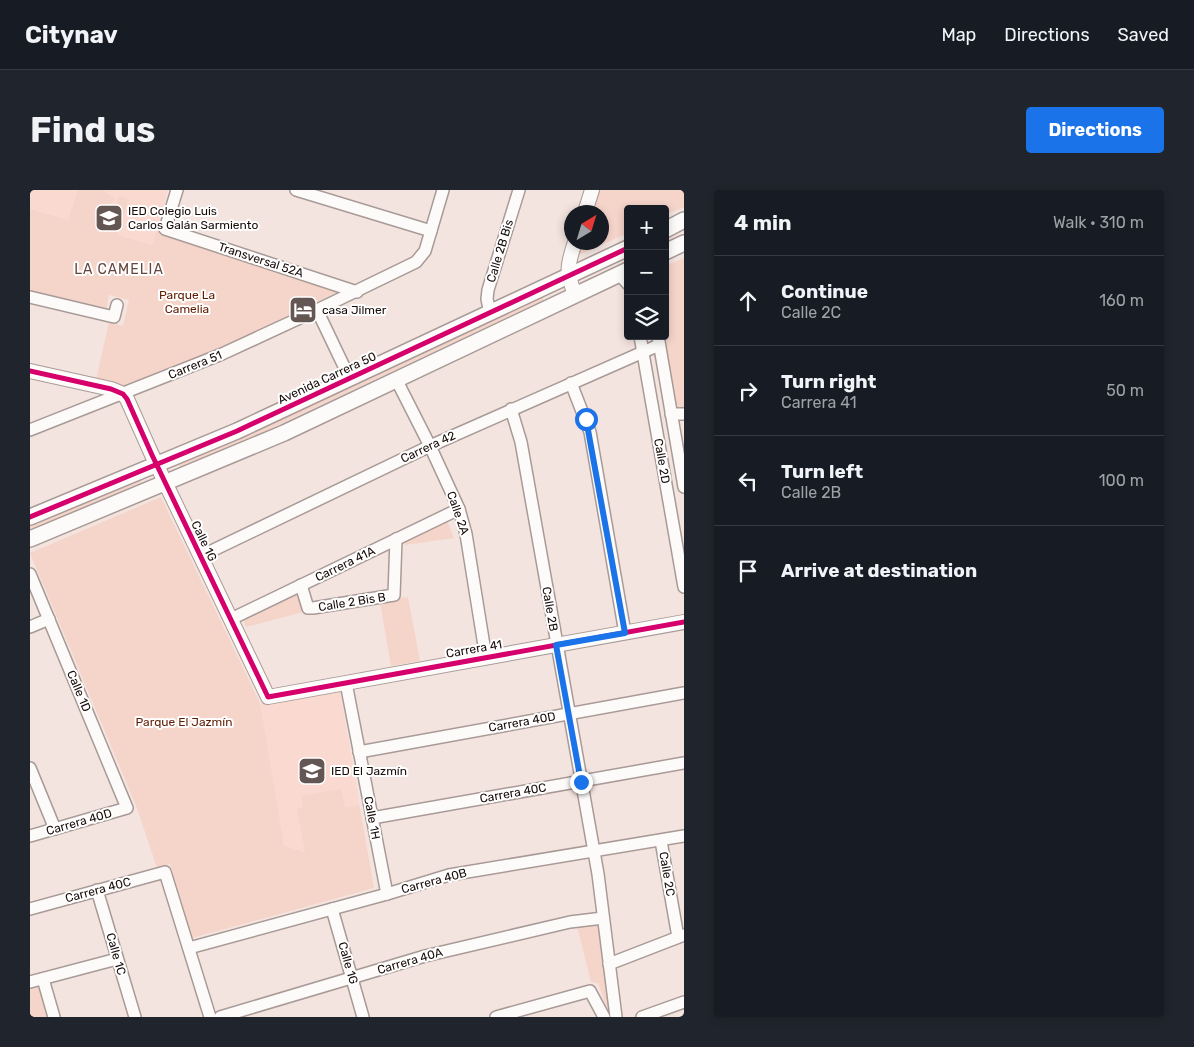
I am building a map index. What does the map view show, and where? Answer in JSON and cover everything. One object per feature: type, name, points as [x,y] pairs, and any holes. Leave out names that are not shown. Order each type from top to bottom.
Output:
[{"type":"main road","points":[[669,228],[684,220]]},
{"type":"main road","points":[[669,250],[684,243]]},
{"type":"main road","name":"Avenida Carrera 50","points":[[30,517],[238,431],[624,250]]},
{"type":"main road","points":[[30,539],[284,433],[575,295],[624,276]]},
{"type":"street","name":"Transversal 52A","points":[[177,190],[165,229],[356,292]]},
{"type":"street","points":[[296,190],[431,231]]},
{"type":"street","name":"Carrera 51","points":[[30,430],[222,354],[416,262],[425,250],[443,190]]},
{"type":"street","name":"Calle 2B Bis","points":[[490,313],[487,299],[488,290],[518,190]]},
{"type":"street","points":[[587,205],[592,190]]},
{"type":"street","points":[[573,250],[568,276],[575,295]]},
{"type":"street","points":[[30,297],[114,317],[118,305]]},
{"type":"street","points":[[317,310],[350,379]]},
{"type":"street","name":"Calle 2D","points":[[640,340],[684,587]]},
{"type":"street","name":"Calle 2D","points":[[659,340],[684,487]]},
{"type":"street","name":"Carrera 42","points":[[200,556],[430,446],[642,352],[659,340]]},
{"type":"street","points":[[30,371],[111,389],[123,394]]},
{"type":"street","name":"Calle 2A","points":[[396,379],[459,509],[466,534],[486,658]]},
{"type":"street","points":[[572,383],[590,432],[625,633]]},
{"type":"street","name":"Calle 1G","points":[[123,394],[268,696]]},
{"type":"street","name":"Calle 2B","points":[[511,409],[521,442],[594,851],[616,1017]]},
{"type":"street","points":[[671,414],[684,414]]},
{"type":"street","name":"Carrera 41A","points":[[230,619],[459,509]]},
{"type":"street","name":"Calle 2 Bis B","points":[[301,585],[308,608],[394,596],[396,539]]},
{"type":"street","name":"Calle 1D","points":[[30,574],[128,808]]},
{"type":"street","points":[[30,627],[49,619]]},
{"type":"street","name":"Carrera 41","points":[[268,696],[684,622]]},
{"type":"street","name":"Calle 1H","points":[[346,682],[387,894]]},
{"type":"street","name":"Carrera 40D","points":[[359,752],[684,693]]},
{"type":"street","name":"Carrera 40C","points":[[372,818],[684,764]]},
{"type":"street","points":[[30,768],[55,829]]},
{"type":"street","name":"Carrera 40D","points":[[30,836],[128,808]]},
{"type":"street","name":"Carrera 40B","points":[[189,948],[387,894],[449,875],[684,836]]},
{"type":"street","name":"Calle 2C","points":[[661,841],[681,936]]},
{"type":"street","name":"Carrera 40C","points":[[30,909],[165,872],[189,948]]},
{"type":"street","name":"Calle 1C","points":[[97,890],[135,1017]]},
{"type":"street","name":"Calle 1G","points":[[332,909],[363,1017]]},
{"type":"street","name":"Carrera 40A","points":[[220,1017],[467,946],[570,922],[603,918]]},
{"type":"street","points":[[609,964],[681,936]]},
{"type":"street","points":[[189,948],[210,1017]]},
{"type":"street","points":[[30,982],[118,959]]},
{"type":"street","points":[[43,979],[54,1017]]},
{"type":"street","points":[[496,1017],[515,1015],[590,991],[604,1017]]},
{"type":"street","points":[[642,1017],[684,1002]]},
{"type":"shaded area","name":"IED Colegio Luis Carlos Galán Sarmiento","points":[[30,190],[168,190],[152,245],[30,209]]},
{"type":"shaded area","name":"IED El Jazmín","points":[[340,691],[371,870],[284,846],[278,813],[260,703]]},
{"type":"green space","name":"Parque La Camelia","points":[[78,190],[103,190],[115,199],[98,221],[108,229],[119,196],[128,199],[118,235],[152,245],[156,231],[341,290],[225,349],[127,387],[96,380],[109,322],[123,326],[129,300],[109,295],[106,310],[30,292],[30,209],[68,220]]},
{"type":"green space","points":[[599,190],[684,190],[684,207],[669,213],[669,205],[624,205],[624,235],[609,241],[609,205],[594,205]]},
{"type":"green space","points":[[578,250],[590,250],[576,256]]},
{"type":"green space","points":[[684,258],[684,410],[676,410],[665,340],[669,340],[669,264]]},
{"type":"green space","points":[[541,295],[544,300],[263,432],[180,468],[178,463]]},
{"type":"green space","points":[[139,478],[142,483],[30,530],[30,523]]},
{"type":"green space","name":"Parque El Jazmín","points":[[161,497],[260,703],[284,846],[305,852],[297,808],[303,807],[301,796],[341,789],[345,808],[359,805],[374,888],[192,938],[170,864],[157,868],[137,808],[30,553]]},
{"type":"green space","points":[[447,521],[454,538],[405,545],[404,540]]},
{"type":"green space","points":[[298,589],[307,611],[246,627],[242,616]]},
{"type":"green space","points":[[408,597],[420,661],[391,666],[380,602]]},
{"type":"green space","points":[[600,922],[610,1005],[607,1008],[598,983],[591,982],[577,926]]},
{"type":"green space","points":[[38,983],[47,1017],[30,1017],[30,986]]},
{"type":"cycle path","points":[[30,517],[237,431],[624,250]]},
{"type":"cycle path","points":[[30,371],[111,389],[123,394],[127,399],[268,697],[684,622]]},
{"type":"place","name":"IED Colegio Luis Carlos Galán Sarmiento","points":[[109,218]]},
{"type":"place","name":"casa Jilmer","points":[[303,310]]},
{"type":"place","name":"IED El Jazmín","points":[[312,771]]},
{"type":"district","name":"LA CAMELIA","points":[[119,269]]},
{"type":"route","points":[[581,782],[556,645],[625,633],[590,432],[586,419]]}]
